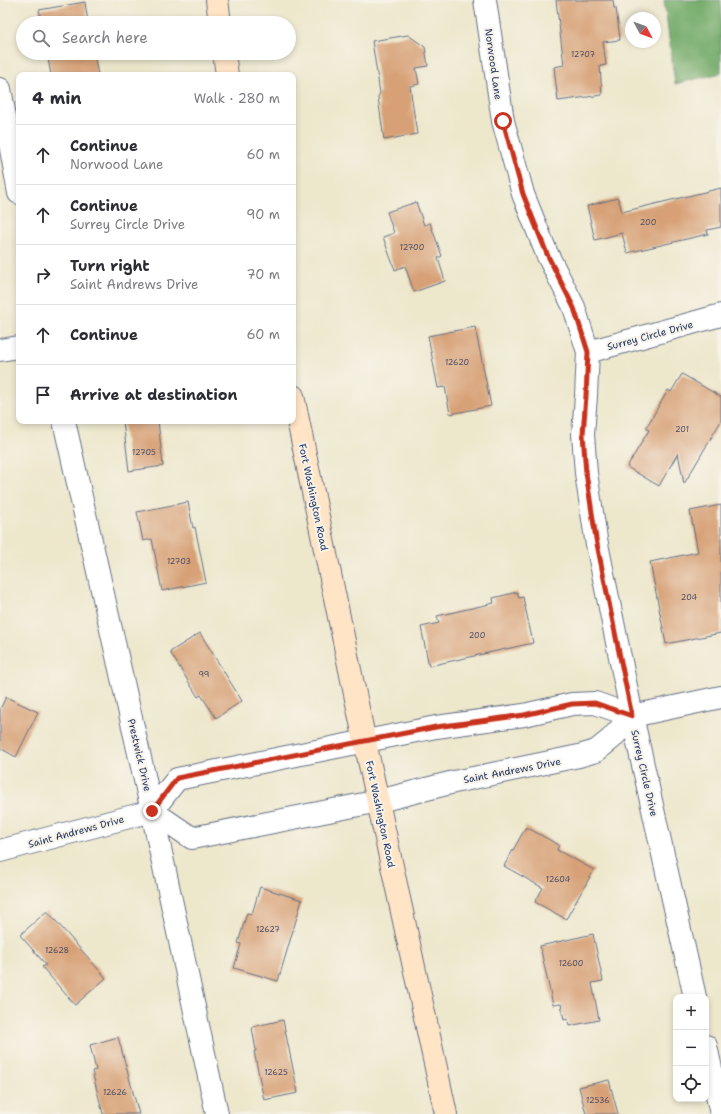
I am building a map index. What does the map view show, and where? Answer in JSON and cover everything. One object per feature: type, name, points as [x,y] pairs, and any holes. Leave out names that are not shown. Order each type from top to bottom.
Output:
[{"type":"main road","points":[[217,0],[219,16]]},
{"type":"main road","points":[[225,60],[227,72]]},
{"type":"main road","name":"Fort Washington Road","points":[[296,410],[365,742],[446,1114]]},
{"type":"street","name":"Norwood Lane","points":[[485,0],[503,121],[523,194],[547,254],[574,308],[588,352]]},
{"type":"street","points":[[0,89],[16,177]]},
{"type":"street","name":"Surrey Circle Drive","points":[[694,994],[632,716],[596,539],[586,473],[583,434],[588,352],[721,315]]},
{"type":"street","points":[[0,350],[16,347]]},
{"type":"street","name":"Prestwick Drive","points":[[65,424],[152,811],[217,1114]]},
{"type":"street","points":[[152,811],[177,778],[436,727],[524,715],[583,702],[595,703],[632,716],[721,698]]},
{"type":"street","name":"Saint Andrews Drive","points":[[0,851],[152,811],[192,838],[379,801],[454,782],[579,756],[596,750],[611,739],[632,716]]},
{"type":"street","points":[[709,1058],[720,1101]]},
{"type":"green space","points":[[664,0],[721,0],[721,73],[675,84]]},
{"type":"building","points":[[556,0],[613,0],[614,8],[616,8],[620,40],[603,42],[606,65],[600,66],[602,95],[558,101],[554,67],[564,65]]},
{"type":"building","points":[[85,2],[87,16],[40,16],[39,10]]},
{"type":"building","points":[[408,35],[425,47],[428,66],[416,68],[419,84],[410,86],[417,134],[384,140],[378,97],[380,93],[372,41]]},
{"type":"building","points":[[48,60],[95,60],[97,72],[50,72]]},
{"type":"building","points":[[721,188],[721,227],[707,230],[708,234],[627,253],[622,233],[595,240],[587,206],[618,198],[622,212]]},
{"type":"building","points":[[416,202],[424,225],[430,223],[442,256],[438,258],[445,281],[414,292],[405,266],[395,270],[383,237],[394,233],[387,212]]},
{"type":"building","points":[[475,327],[491,406],[450,414],[445,387],[438,388],[428,336]]},
{"type":"building","points":[[682,374],[721,397],[721,421],[684,484],[678,453],[659,486],[627,467],[649,430],[646,428],[668,390],[671,392]]},
{"type":"building","points":[[123,424],[158,424],[163,466],[129,471]]},
{"type":"building","points":[[188,502],[193,528],[195,527],[206,582],[162,591],[152,539],[143,541],[137,512]]},
{"type":"building","points":[[721,505],[721,633],[666,644],[650,562],[698,552],[690,511]]},
{"type":"building","points":[[517,592],[519,598],[523,597],[533,643],[429,666],[421,627],[439,623],[437,616],[494,603],[493,598]]},
{"type":"building","points":[[200,633],[242,701],[216,718],[201,695],[198,697],[170,652]]},
{"type":"building","points":[[6,697],[38,712],[16,757],[0,748],[0,709]]},
{"type":"building","points":[[526,827],[559,845],[557,850],[594,870],[566,919],[535,902],[543,888],[504,866]]},
{"type":"building","points":[[260,887],[302,900],[278,981],[234,968],[241,944],[238,943],[247,913],[252,914]]},
{"type":"building","points":[[47,911],[106,978],[75,1005],[42,967],[46,965],[20,935]]},
{"type":"building","points":[[593,934],[603,981],[592,983],[599,1020],[569,1026],[568,1019],[564,1020],[561,1004],[553,1005],[540,946]]},
{"type":"building","points":[[283,1020],[298,1093],[264,1100],[254,1051],[256,1051],[252,1027]]},
{"type":"building","points":[[118,1037],[139,1114],[103,1114],[92,1071],[96,1070],[90,1045]]},
{"type":"building","points":[[609,1080],[618,1114],[586,1114],[579,1087]]},
{"type":"route","points":[[152,811],[177,778],[436,727],[524,715],[583,702],[595,703],[632,716],[596,539],[586,473],[583,434],[588,352],[574,308],[547,254],[523,194],[503,121]]}]
